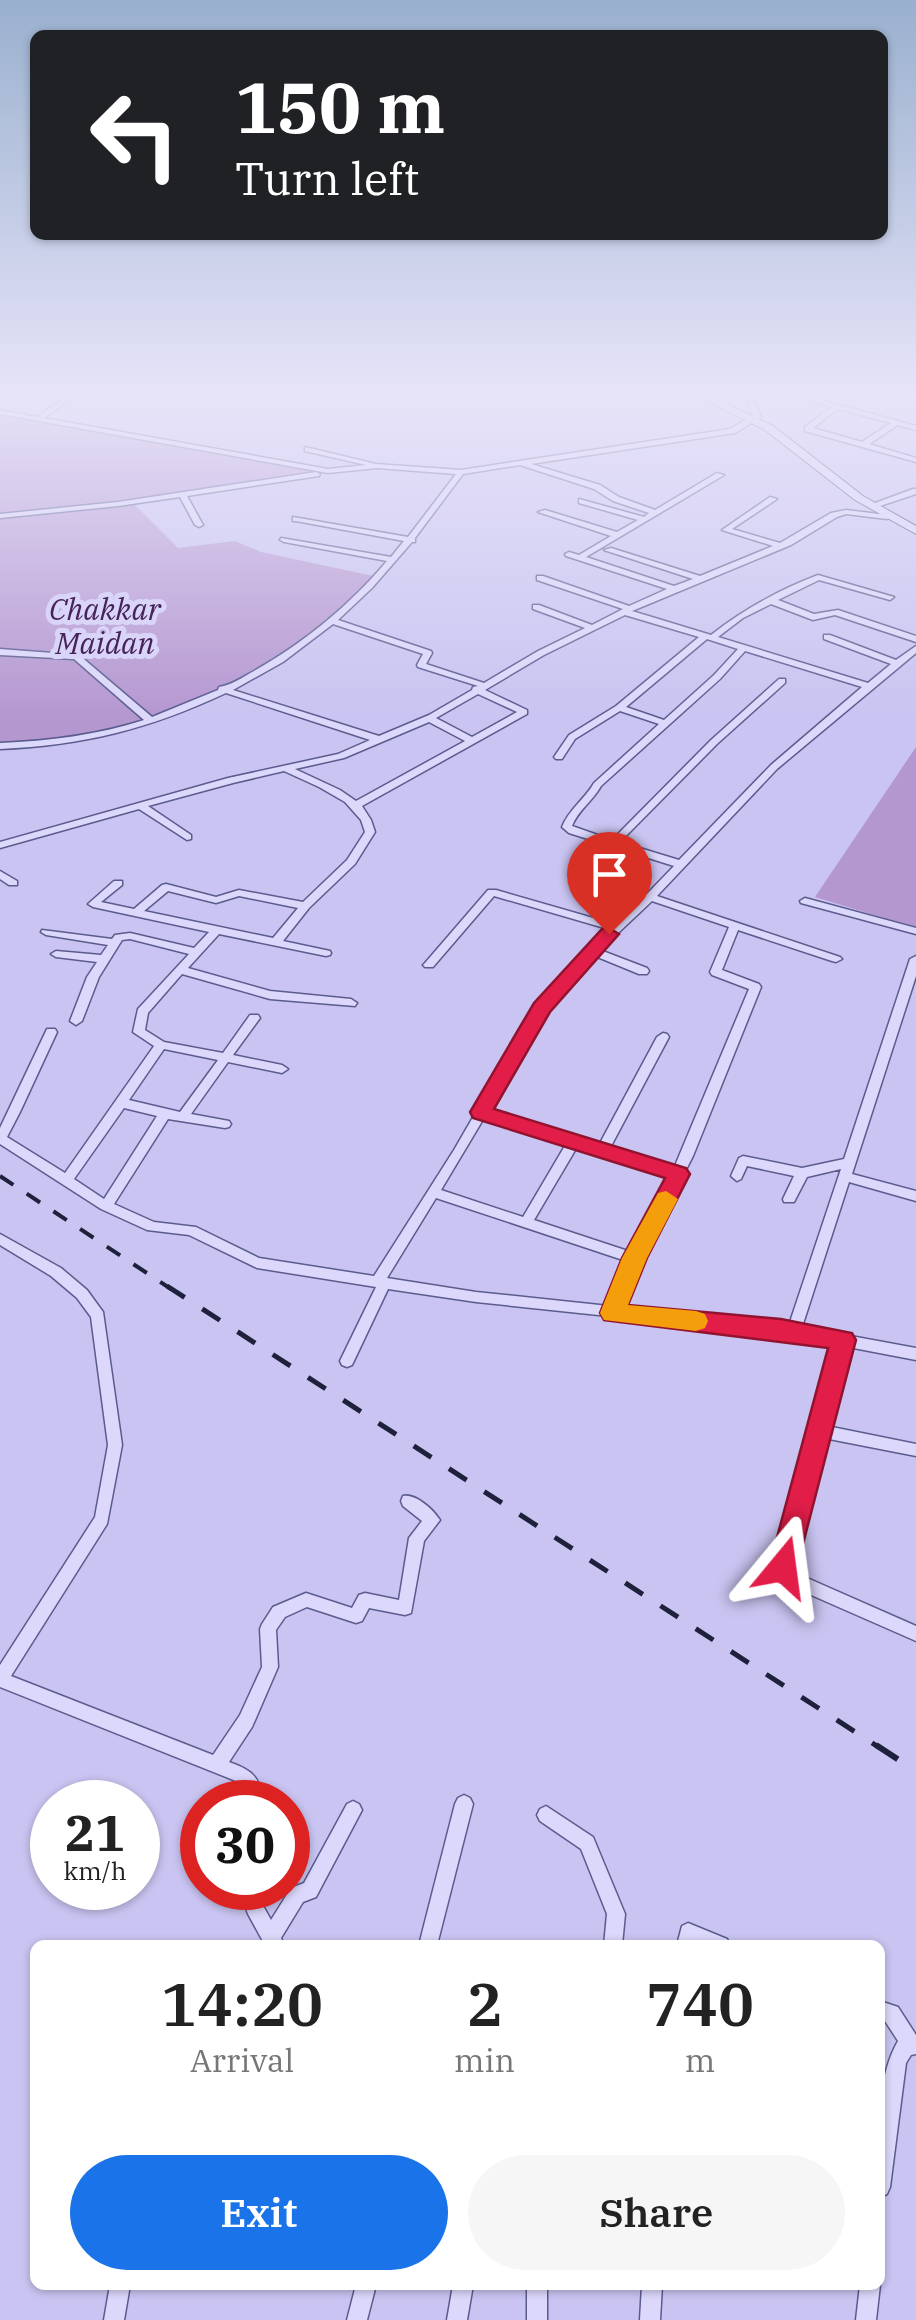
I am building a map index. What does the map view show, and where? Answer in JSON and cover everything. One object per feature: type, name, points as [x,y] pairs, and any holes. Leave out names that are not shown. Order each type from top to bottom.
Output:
[{"type":"main road","points":[[863,500],[916,531]]},
{"type":"street","points":[[0,516],[138,500]]},
{"type":"street","points":[[185,500],[199,525]]},
{"type":"street","points":[[0,746],[70,742],[151,721],[309,641],[394,560],[441,500]]},
{"type":"street","points":[[620,500],[653,512]]},
{"type":"street","points":[[581,558],[679,500]]},
{"type":"street","points":[[769,500],[726,530],[780,546]]},
{"type":"street","points":[[871,506],[888,500]]},
{"type":"street","points":[[582,502],[642,519]]},
{"type":"street","points":[[542,512],[618,535]]},
{"type":"street","points":[[0,845],[139,805],[341,756],[429,718],[592,628],[780,546],[834,515],[846,512],[887,517]]},
{"type":"street","points":[[296,519],[412,540]]},
{"type":"street","points":[[284,540],[394,560]]},
{"type":"street","points":[[608,550],[703,580]]},
{"type":"street","points":[[569,554],[677,590]]},
{"type":"street","points":[[635,575],[658,566]]},
{"type":"street","points":[[540,578],[708,638],[869,686]]},
{"type":"street","points":[[559,757],[572,737],[619,708],[708,638],[766,599],[818,578],[890,597]]},
{"type":"street","points":[[766,599],[814,617],[835,612],[916,639]]},
{"type":"street","points":[[536,607],[592,628]]},
{"type":"street","points":[[332,621],[428,653],[421,665],[479,687],[524,712],[356,806]]},
{"type":"street","points":[[827,638],[895,663]]},
{"type":"street","points":[[680,864],[573,831],[567,827],[568,820],[593,795],[597,784],[743,648]]},
{"type":"street","points":[[347,1360],[380,1282],[542,1008],[592,951],[650,897],[774,766],[916,649]]},
{"type":"street","points":[[0,652],[76,656],[151,721]]},
{"type":"street","points":[[614,844],[714,742],[782,681]]},
{"type":"street","points":[[222,688],[380,740]]},
{"type":"street","points":[[619,708],[665,723]]},
{"type":"street","points":[[429,718],[472,741]]},
{"type":"street","points":[[276,942],[305,906],[351,862],[368,839],[370,826],[356,806],[285,768]]},
{"type":"street","points":[[139,805],[187,837]]},
{"type":"street","points":[[0,874],[13,883]]},
{"type":"street","points":[[118,884],[93,904],[326,953]]},
{"type":"street","points":[[137,912],[166,887],[216,900],[238,892],[305,906]]},
{"type":"street","points":[[429,965],[492,892],[616,928]]},
{"type":"street","points":[[650,897],[836,959]]},
{"type":"street","points":[[805,900],[916,931]]},
{"type":"street","points":[[612,1313],[634,1258],[678,1174],[754,987],[716,972],[735,925]]},
{"type":"street","points":[[217,929],[139,1020],[139,1032],[161,1045],[282,1069]]},
{"type":"street","points":[[46,932],[114,943]]},
{"type":"street","points":[[76,1021],[102,959],[119,938],[130,936],[196,952]]},
{"type":"street","points":[[592,951],[643,970]]},
{"type":"street","points":[[56,954],[102,959]]},
{"type":"street","points":[[794,1332],[916,959]]},
{"type":"street","points":[[180,970],[270,995],[351,1002]]},
{"type":"street","points":[[184,1117],[254,1018]]},
{"type":"street","points":[[51,1032],[21,1092],[15,1114],[0,1138],[106,1206],[152,1226],[191,1230],[257,1263],[612,1313],[794,1332],[916,1354]]},
{"type":"street","points":[[603,1150],[662,1037]]},
{"type":"street","points":[[67,1180],[161,1045]]},
{"type":"street","points":[[122,1103],[226,1124]]},
{"type":"street","points":[[481,1112],[678,1174]]},
{"type":"street","points":[[106,1206],[165,1114]]},
{"type":"street","points":[[526,1222],[574,1141]]},
{"type":"street","points":[[736,1176],[743,1160],[802,1173],[813,1168],[846,1170],[916,1196]]},
{"type":"street","points":[[789,1199],[802,1173]]},
{"type":"street","points":[[432,1192],[634,1258]]},
{"type":"street","points":[[0,1239],[56,1272],[82,1294],[98,1316],[116,1445],[102,1519],[0,1680],[242,1775],[246,1780]]},
{"type":"street","points":[[843,1340],[783,1567],[792,1579],[916,1634]]},
{"type":"street","points":[[821,1431],[916,1450]]},
{"type":"street","points":[[217,1765],[246,1722],[270,1667],[268,1629],[279,1612],[306,1600],[356,1616],[365,1600],[405,1608],[417,1538],[432,1520],[408,1501]]},
{"type":"street","points":[[429,1940],[464,1804]]},
{"type":"street","points":[[274,1940],[298,1894],[310,1891],[353,1810]]},
{"type":"street","points":[[546,1815],[587,1843],[616,1914],[614,1940]]},
{"type":"street","points":[[255,1910],[272,1940]]},
{"type":"street","points":[[687,1940],[688,1932],[708,1940]]},
{"type":"street","points":[[885,2012],[914,2044],[897,2061],[885,2150]]},
{"type":"street","points":[[114,2320],[119,2290]]},
{"type":"street","points":[[357,2320],[365,2290]]},
{"type":"street","points":[[457,2320],[462,2290]]},
{"type":"street","points":[[536,2290],[538,2320]]},
{"type":"street","points":[[650,2320],[652,2290]]},
{"type":"street","points":[[866,2320],[869,2290]]},
{"type":"green space","name":"Chakkar Maidan","points":[[0,500],[143,500],[132,502],[178,548],[235,541],[261,552],[378,577],[309,641],[205,697],[151,721],[102,736],[0,746]]},
{"type":"green space","points":[[916,747],[916,928],[815,897]]},
{"type":"railway","points":[[0,1176],[171,1289]]},
{"type":"railway","points":[[167,1286],[880,1748]]},
{"type":"railway","points":[[876,1745],[916,1771]]},
{"type":"slow traffic","points":[[666,1199],[634,1258],[612,1313],[696,1321]]},
{"type":"route","points":[[609,934],[542,1008],[481,1112],[678,1174],[634,1258],[612,1313],[781,1329],[843,1340],[783,1567]]}]
